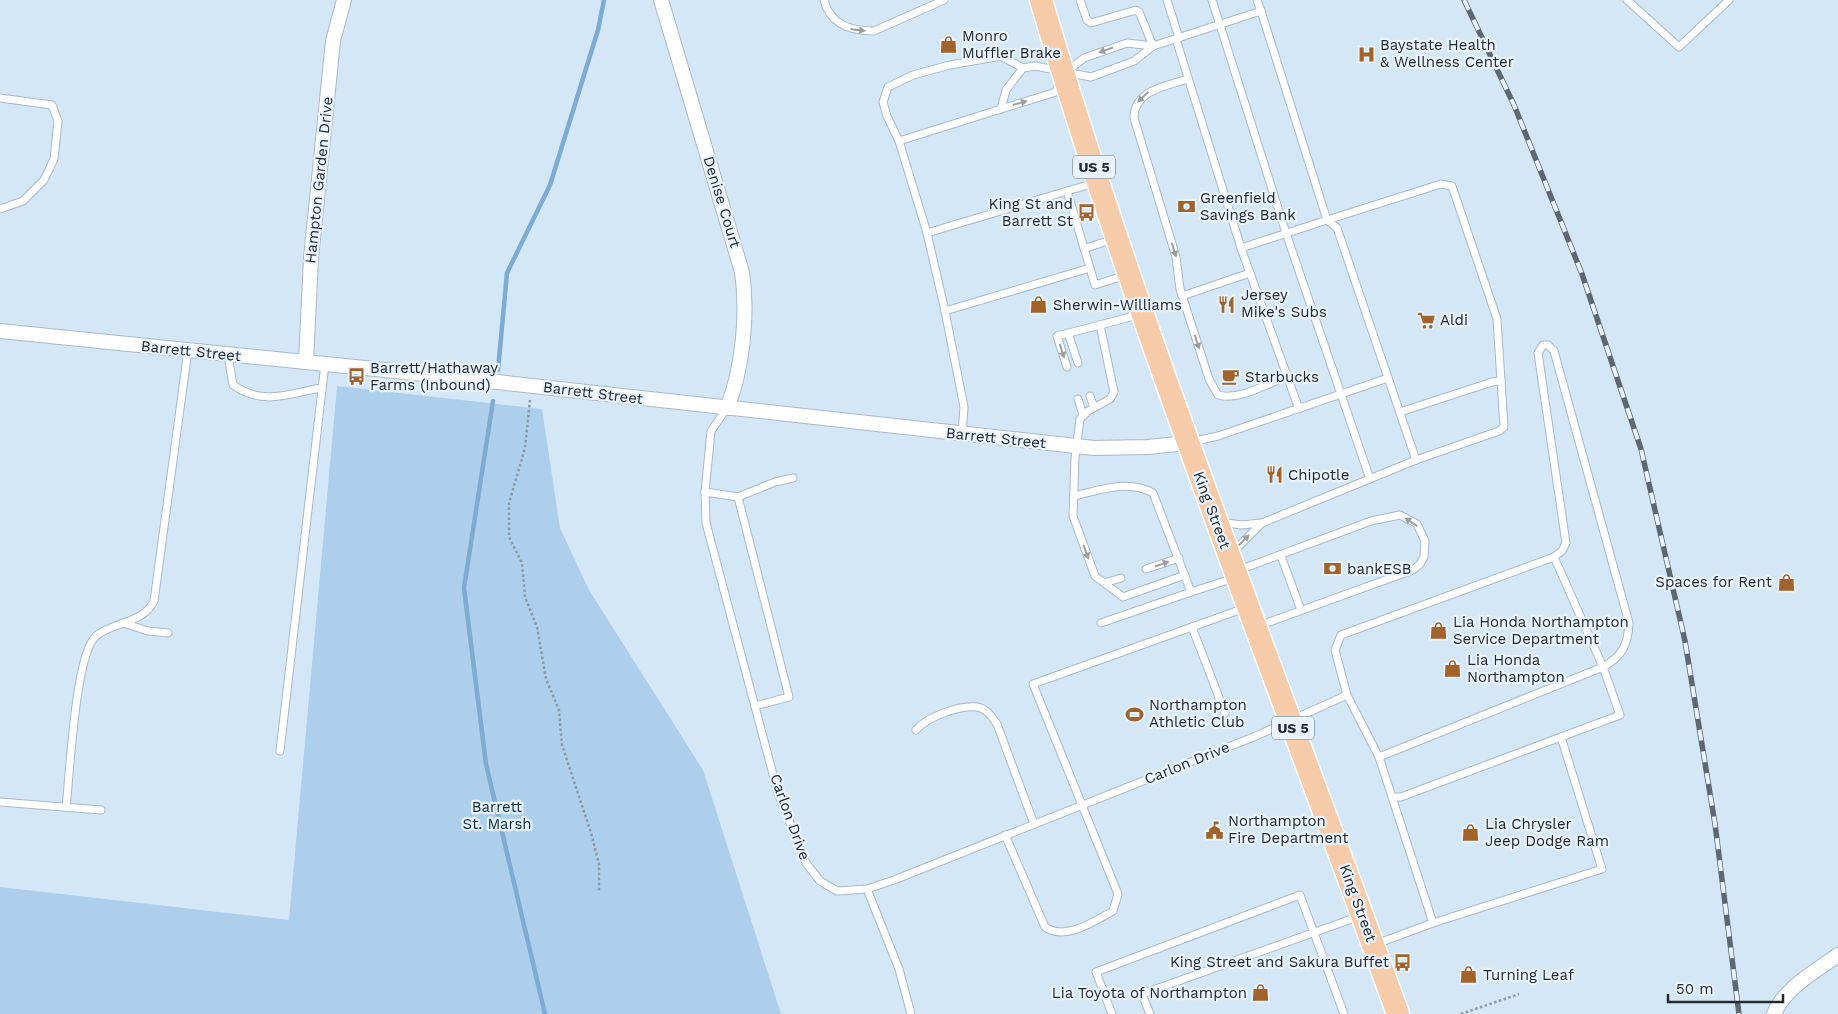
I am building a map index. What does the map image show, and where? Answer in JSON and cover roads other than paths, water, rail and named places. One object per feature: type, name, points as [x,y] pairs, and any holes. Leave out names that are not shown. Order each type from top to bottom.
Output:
[{"type":"main road","name":"King Street","points":[[1041,0],[1116,238],[1187,443],[1398,1014]]},
{"type":"street","name":"Hampton Garden Drive","points":[[306,362],[311,258],[333,41],[344,0]]},
{"type":"street","name":"Denise Court","points":[[661,0],[742,272],[746,311],[734,390],[727,408]]},
{"type":"street","name":"Barrett Street","points":[[0,331],[325,364],[1076,446],[1148,447],[1187,443]]},
{"type":"street","points":[[1774,1014],[1781,1002],[1791,991],[1838,956]]},
{"type":"lane","points":[[824,0],[828,11],[838,22],[851,30],[863,31],[874,31],[944,0]]},
{"type":"lane","points":[[1080,0],[1087,20],[1091,23],[1136,10],[1139,12],[1153,46]]},
{"type":"lane","points":[[1167,0],[1188,79],[1241,248],[1299,409]]},
{"type":"lane","points":[[1212,0],[1286,233],[1370,479]]},
{"type":"lane","points":[[1257,0],[1326,220],[1337,228],[1416,460]]},
{"type":"lane","points":[[1627,0],[1679,48],[1729,0]]},
{"type":"lane","points":[[962,435],[964,407],[945,311],[927,234],[899,141],[887,116],[883,102],[888,87],[914,75],[1000,56],[1023,68],[1035,66],[1091,77],[1134,61],[1153,46],[1261,11]]},
{"type":"lane","points":[[899,141],[1056,92],[1064,73],[1084,58],[1127,43],[1153,46]]},
{"type":"lane","points":[[1002,109],[1006,90],[1023,68]]},
{"type":"lane","points":[[1188,79],[1145,94],[1134,111],[1136,128],[1176,257],[1178,283],[1209,380],[1218,395],[1226,397],[1241,394],[1288,376]]},
{"type":"lane","points":[[0,98],[52,105],[58,121],[54,159],[44,180],[23,201],[0,209]]},
{"type":"lane","points":[[927,234],[1098,182]]},
{"type":"lane","points":[[1215,520],[1241,525],[1262,523],[1416,460],[1498,431],[1504,427],[1497,319],[1452,186],[1441,184],[1241,248]]},
{"type":"lane","points":[[1067,192],[1086,248],[1095,285],[1128,274]]},
{"type":"lane","points":[[1086,248],[1116,238]]},
{"type":"lane","points":[[945,311],[1090,268]]},
{"type":"lane","points":[[1182,296],[1250,273]]},
{"type":"lane","points":[[1067,367],[1057,336],[1142,313]]},
{"type":"lane","points":[[1100,325],[1114,392],[1110,400],[1094,407],[1083,415],[1079,424],[1076,446],[1073,516],[1095,576],[1123,597],[1185,575]]},
{"type":"lane","points":[[1068,333],[1078,363]]},
{"type":"lane","points":[[1379,757],[1603,667],[1617,659],[1626,646],[1629,623],[1554,350],[1548,345],[1543,345],[1538,353],[1566,543],[1562,551],[1554,557],[1341,635],[1335,650],[1347,695],[1379,757],[1433,923]]},
{"type":"lane","points":[[66,807],[85,654],[96,636],[143,613],[154,601],[188,350]]},
{"type":"lane","points":[[228,355],[233,385],[248,395],[268,399],[321,388]]},
{"type":"lane","points":[[280,751],[325,364]]},
{"type":"lane","points":[[1187,443],[1218,436],[1388,378]]},
{"type":"lane","points":[[1400,412],[1492,382],[1501,381]]},
{"type":"lane","points":[[1090,396],[1094,407]]},
{"type":"lane","points":[[1078,400],[1083,415]]},
{"type":"lane","name":"Carlon Drive","points":[[727,408],[711,431],[705,492],[706,523],[778,793],[806,863],[820,881],[837,891],[867,889],[1006,836],[1290,721],[1347,695]]},
{"type":"lane","points":[[705,492],[738,497],[775,482],[793,478]]},
{"type":"lane","points":[[1074,496],[1120,485],[1141,486],[1153,493],[1191,592]]},
{"type":"lane","points":[[738,497],[789,697],[755,706]]},
{"type":"lane","points":[[1006,836],[1045,928],[1053,933],[1064,934],[1112,911],[1118,901],[1115,886],[1080,806],[1033,684],[1192,628],[1301,610],[1413,570],[1424,557],[1425,541],[1417,524],[1400,515],[1371,521],[1282,556],[1234,570],[1191,592],[1100,623]]},
{"type":"lane","points":[[1234,570],[1238,546],[1262,523]]},
{"type":"lane","points":[[1282,556],[1301,610]]},
{"type":"lane","points":[[1392,797],[1401,796],[1620,715],[1603,667],[1554,557]]},
{"type":"lane","points":[[1146,569],[1179,558]]},
{"type":"lane","points":[[1104,583],[1121,578]]},
{"type":"lane","points":[[123,623],[148,631],[168,633]]},
{"type":"lane","points":[[1192,628],[1225,713]]},
{"type":"lane","points":[[916,730],[927,722],[960,709],[977,707],[987,712],[997,724],[1034,824]]},
{"type":"lane","points":[[1374,945],[1433,923],[1602,869],[1560,737]]},
{"type":"lane","points":[[0,802],[101,810]]},
{"type":"lane","points":[[867,889],[899,969],[911,1014]]},
{"type":"lane","points":[[1112,1014],[1096,972],[1300,896],[1344,1014]]},
{"type":"lane","points":[[1150,1014],[1142,994],[1362,915]]},
{"type":"waterway","points":[[498,370],[507,273],[550,185],[598,30],[604,0]]},
{"type":"waterway","points":[[493,401],[464,588],[486,764],[545,1014]]},
{"type":"railway","points":[[1464,0],[1514,105],[1582,274],[1641,449],[1685,641],[1715,824],[1739,1014]]},
{"type":"place","name":"Monro Muffler Brake","points":[[948,45]]},
{"type":"place","name":"Baystate Health & Wellness Center","points":[[1366,54]]},
{"type":"place","name":"Greenfield Savings Bank","points":[[1186,207]]},
{"type":"place","name":"King St and Barrett St","points":[[1087,213]]},
{"type":"place","name":"Jersey Mike's Subs","points":[[1227,304]]},
{"type":"place","name":"Sherwin-Williams","points":[[1039,305]]},
{"type":"place","name":"Aldi","points":[[1426,320]]},
{"type":"place","name":"Barrett/Hathaway Farms (Inbound)","points":[[356,377]]},
{"type":"place","name":"Starbucks","points":[[1231,377]]},
{"type":"place","name":"Chipotle","points":[[1274,475]]},
{"type":"place","name":"bankESB","points":[[1333,569]]},
{"type":"place","name":"Spaces for Rent","points":[[1786,582]]},
{"type":"place","name":"Lia Honda Northampton Service Department","points":[[1439,631]]},
{"type":"place","name":"Lia Honda Northampton","points":[[1453,669]]},
{"type":"place","name":"Northampton Athletic Club","points":[[1135,714]]},
{"type":"place","name":"Northampton Fire Department","points":[[1214,830]]},
{"type":"place","name":"Lia Chrysler Jeep Dodge Ram","points":[[1471,833]]},
{"type":"place","name":"King Street and Sakura Buffet","points":[[1403,962]]},
{"type":"place","name":"Turning Leaf","points":[[1469,975]]},
{"type":"place","name":"Lia Toyota of Northampton","points":[[1261,993]]},
{"type":"park label","name":"Barrett St. Marsh","points":[[497,816]]}]
